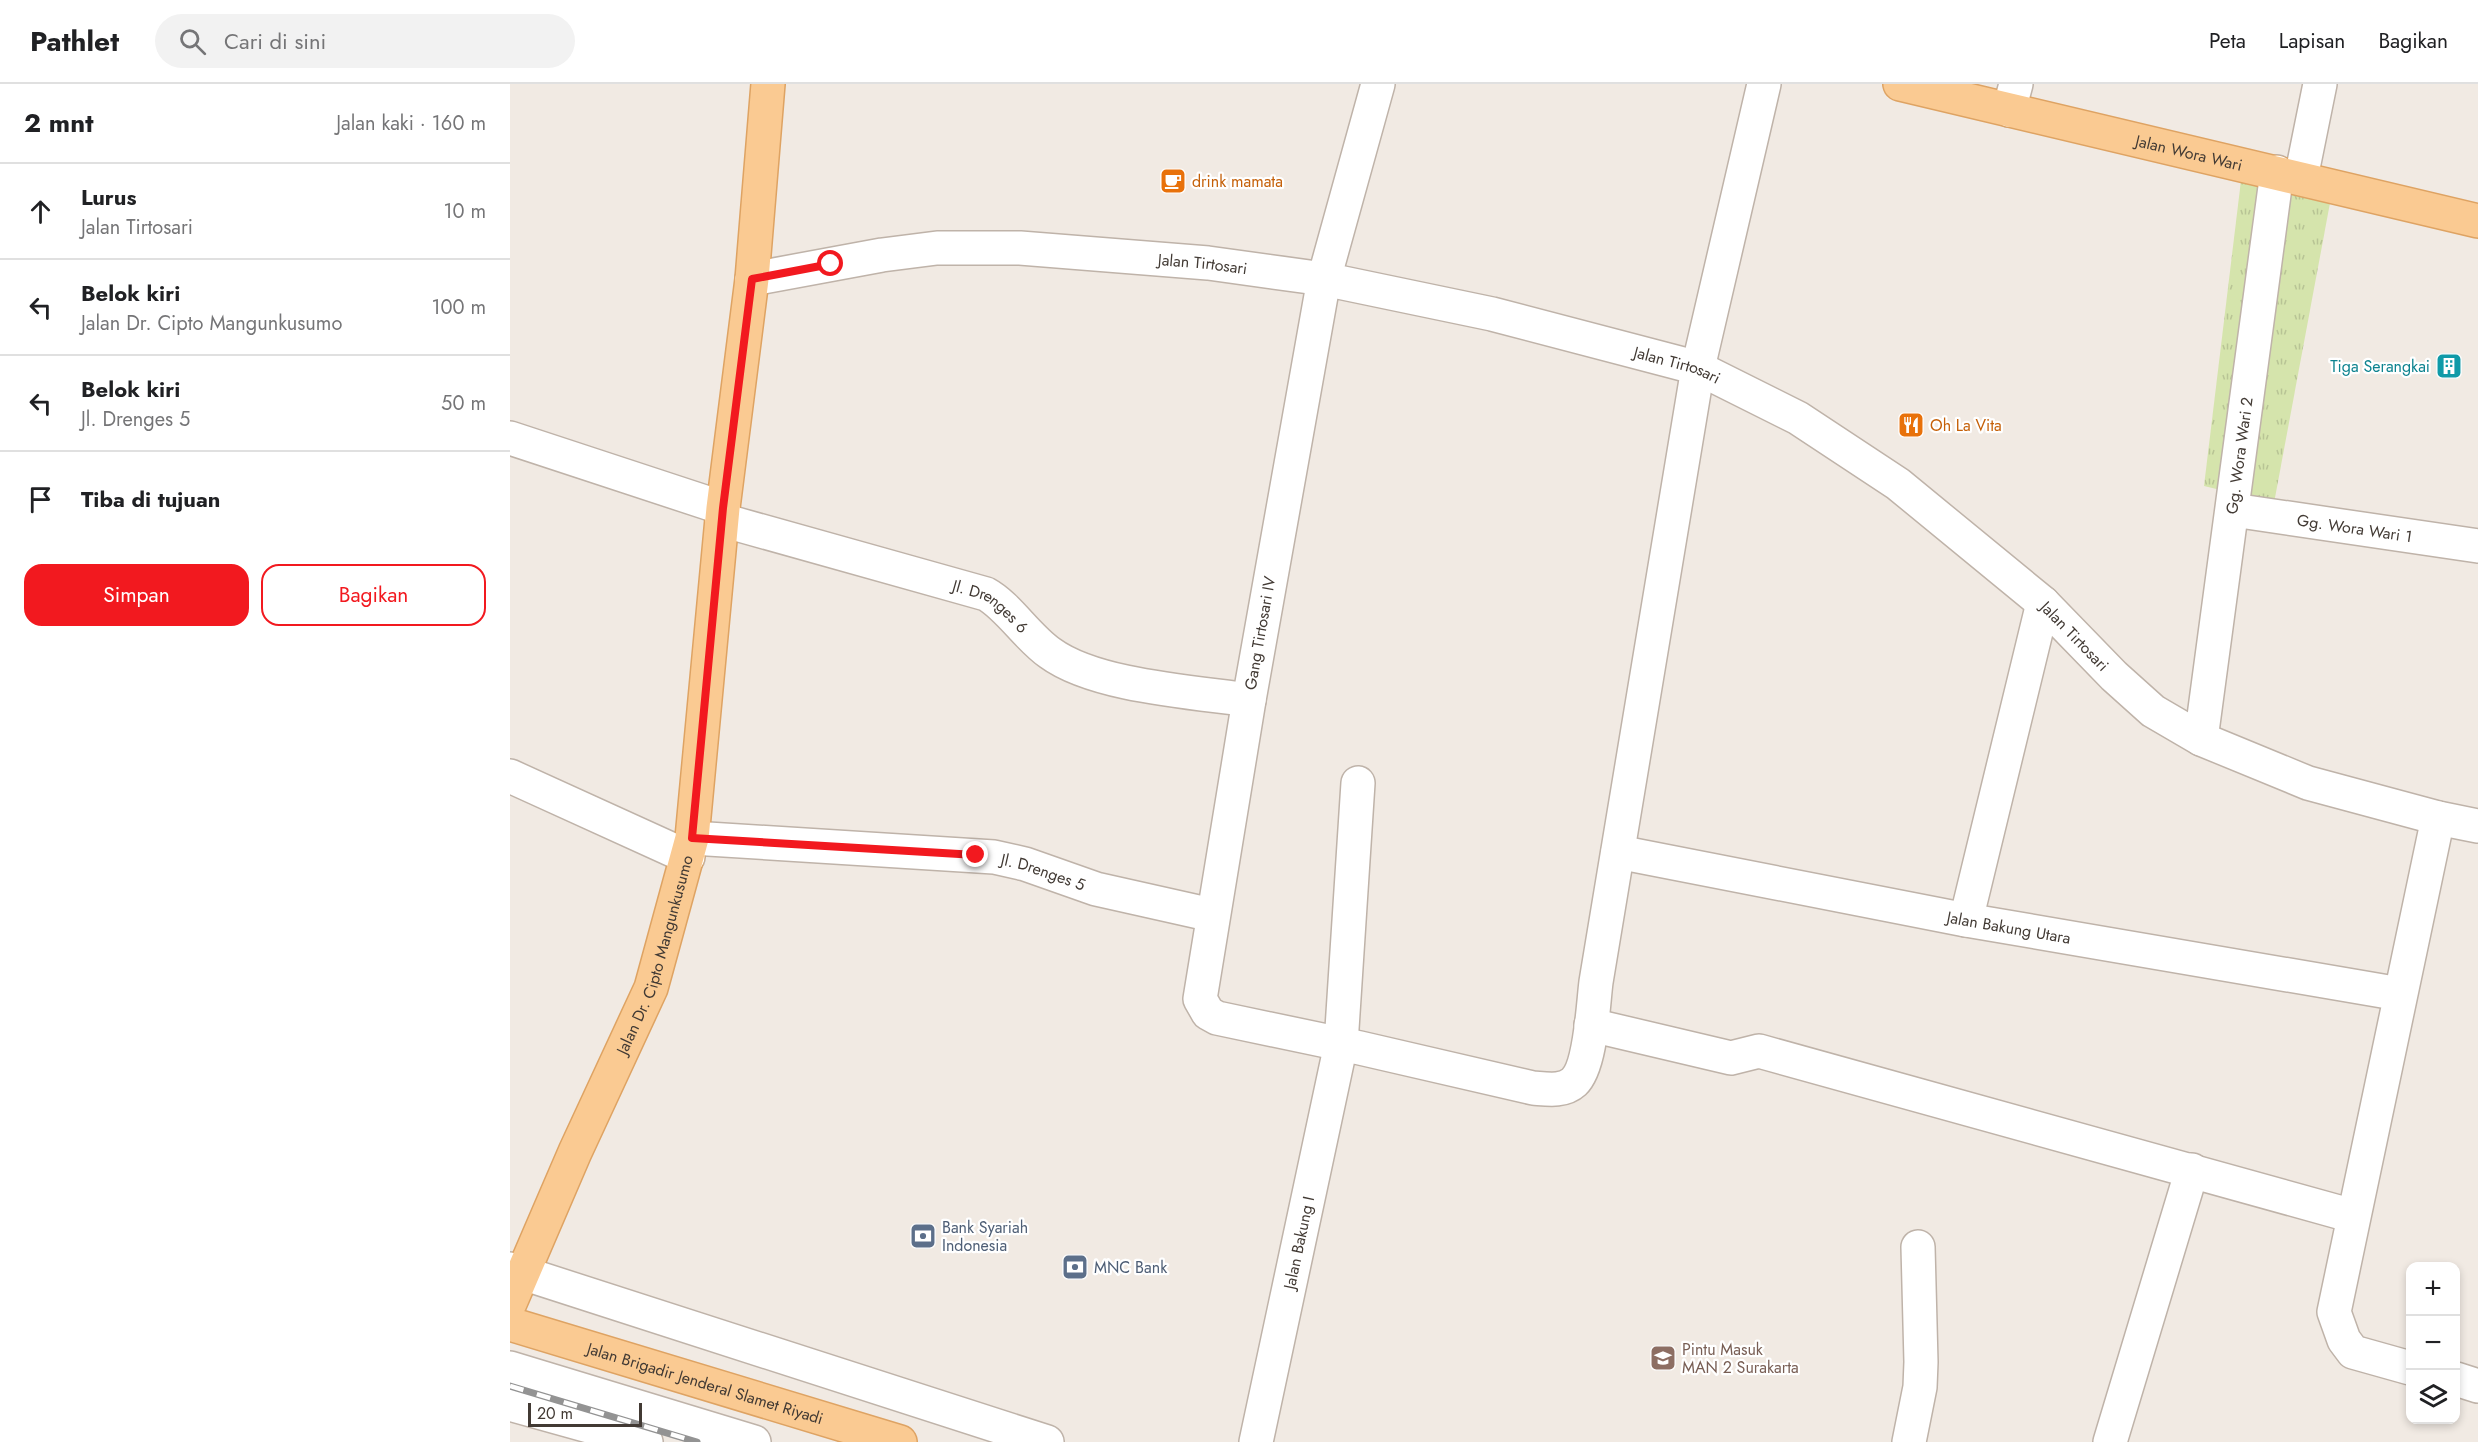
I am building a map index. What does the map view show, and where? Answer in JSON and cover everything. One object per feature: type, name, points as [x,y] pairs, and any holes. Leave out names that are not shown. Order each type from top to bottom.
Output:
[{"type":"main road","name":"Jalan Dr. Cipto Mangunkusumo","points":[[510,1303],[516,1271],[575,1152],[651,988],[690,848],[723,514],[752,279],[768,84]]},
{"type":"main road","name":"Jalan Wora Wari","points":[[1900,84],[2012,97],[2289,175],[2478,221]]},
{"type":"main road","name":"Jalan Brigadir Jenderal Slamet Riyadi","points":[[510,1324],[900,1442]]},
{"type":"street","name":"Gang Tirtosari IV","points":[[1341,1044],[1217,1018],[1208,1013],[1203,1005],[1200,999],[1200,988],[1324,279],[1378,84]]},
{"type":"street","points":[[1341,1044],[1533,1088],[1559,1089],[1574,1082],[1586,1060],[1698,368],[1764,84]]},
{"type":"street","name":"Gg. Wora Wari 2","points":[[2201,739],[2233,510],[2289,175],[2320,84]]},
{"type":"street","name":"Jalan Tirtosari","points":[[752,279],[872,256],[937,248],[1020,248],[1208,263],[1324,279],[1525,322],[1698,368],[1798,418],[1898,484],[2043,603],[2114,676],[2153,711],[2201,739],[2308,783],[2438,818],[2478,826]]},
{"type":"street","name":"Jl. Drenges 6","points":[[510,438],[723,514],[986,594],[996,600],[1020,627],[1049,653],[1081,669],[1129,682],[1249,700]]},
{"type":"street","name":"Gg. Wora Wari 1","points":[[2233,510],[2478,546]]},
{"type":"street","points":[[1966,920],[2043,603]]},
{"type":"street","points":[[510,776],[690,848]]},
{"type":"street","name":"Jalan Bakung I","points":[[1256,1442],[1341,1044],[1358,783]]},
{"type":"street","points":[[2406,1367],[2353,1352],[2343,1340],[2334,1312],[2438,818]]},
{"type":"street","name":"Jl. Drenges 5","points":[[690,848],[994,857],[1025,864],[1105,891],[1212,915]]},
{"type":"street","name":"Jalan Bakung Utara","points":[[1618,852],[1966,920],[2400,994]]},
{"type":"street","points":[[1591,1025],[1731,1058],[1759,1051],[2353,1216]]},
{"type":"street","points":[[2110,1442],[2192,1170]]},
{"type":"street","points":[[1909,1442],[1921,1370],[1918,1247]]},
{"type":"street","points":[[516,1271],[1047,1442]]},
{"type":"street","points":[[510,1368],[754,1442]]},
{"type":"street","points":[[2460,1380],[2478,1386]]},
{"type":"street","points":[[510,1404],[646,1442]]},
{"type":"green space","points":[[2243,164],[2333,187],[2274,503],[2204,486]]},
{"type":"railway","points":[[510,1386],[697,1442]]},
{"type":"place","name":"drink mamata","points":[[1173,181]]},
{"type":"place","name":"Tiga Serangkai","points":[[2449,366]]},
{"type":"place","name":"Oh La Vita","points":[[1911,425]]},
{"type":"place","name":"Bank Syariah Indonesia","points":[[923,1236]]},
{"type":"place","name":"MNC Bank","points":[[1075,1267]]},
{"type":"place","name":"Pintu Masuk MAN 2 Surakarta","points":[[1663,1358]]},
{"type":"route","points":[[831,264],[752,279],[723,508],[696,819],[692,838],[976,855]]}]
